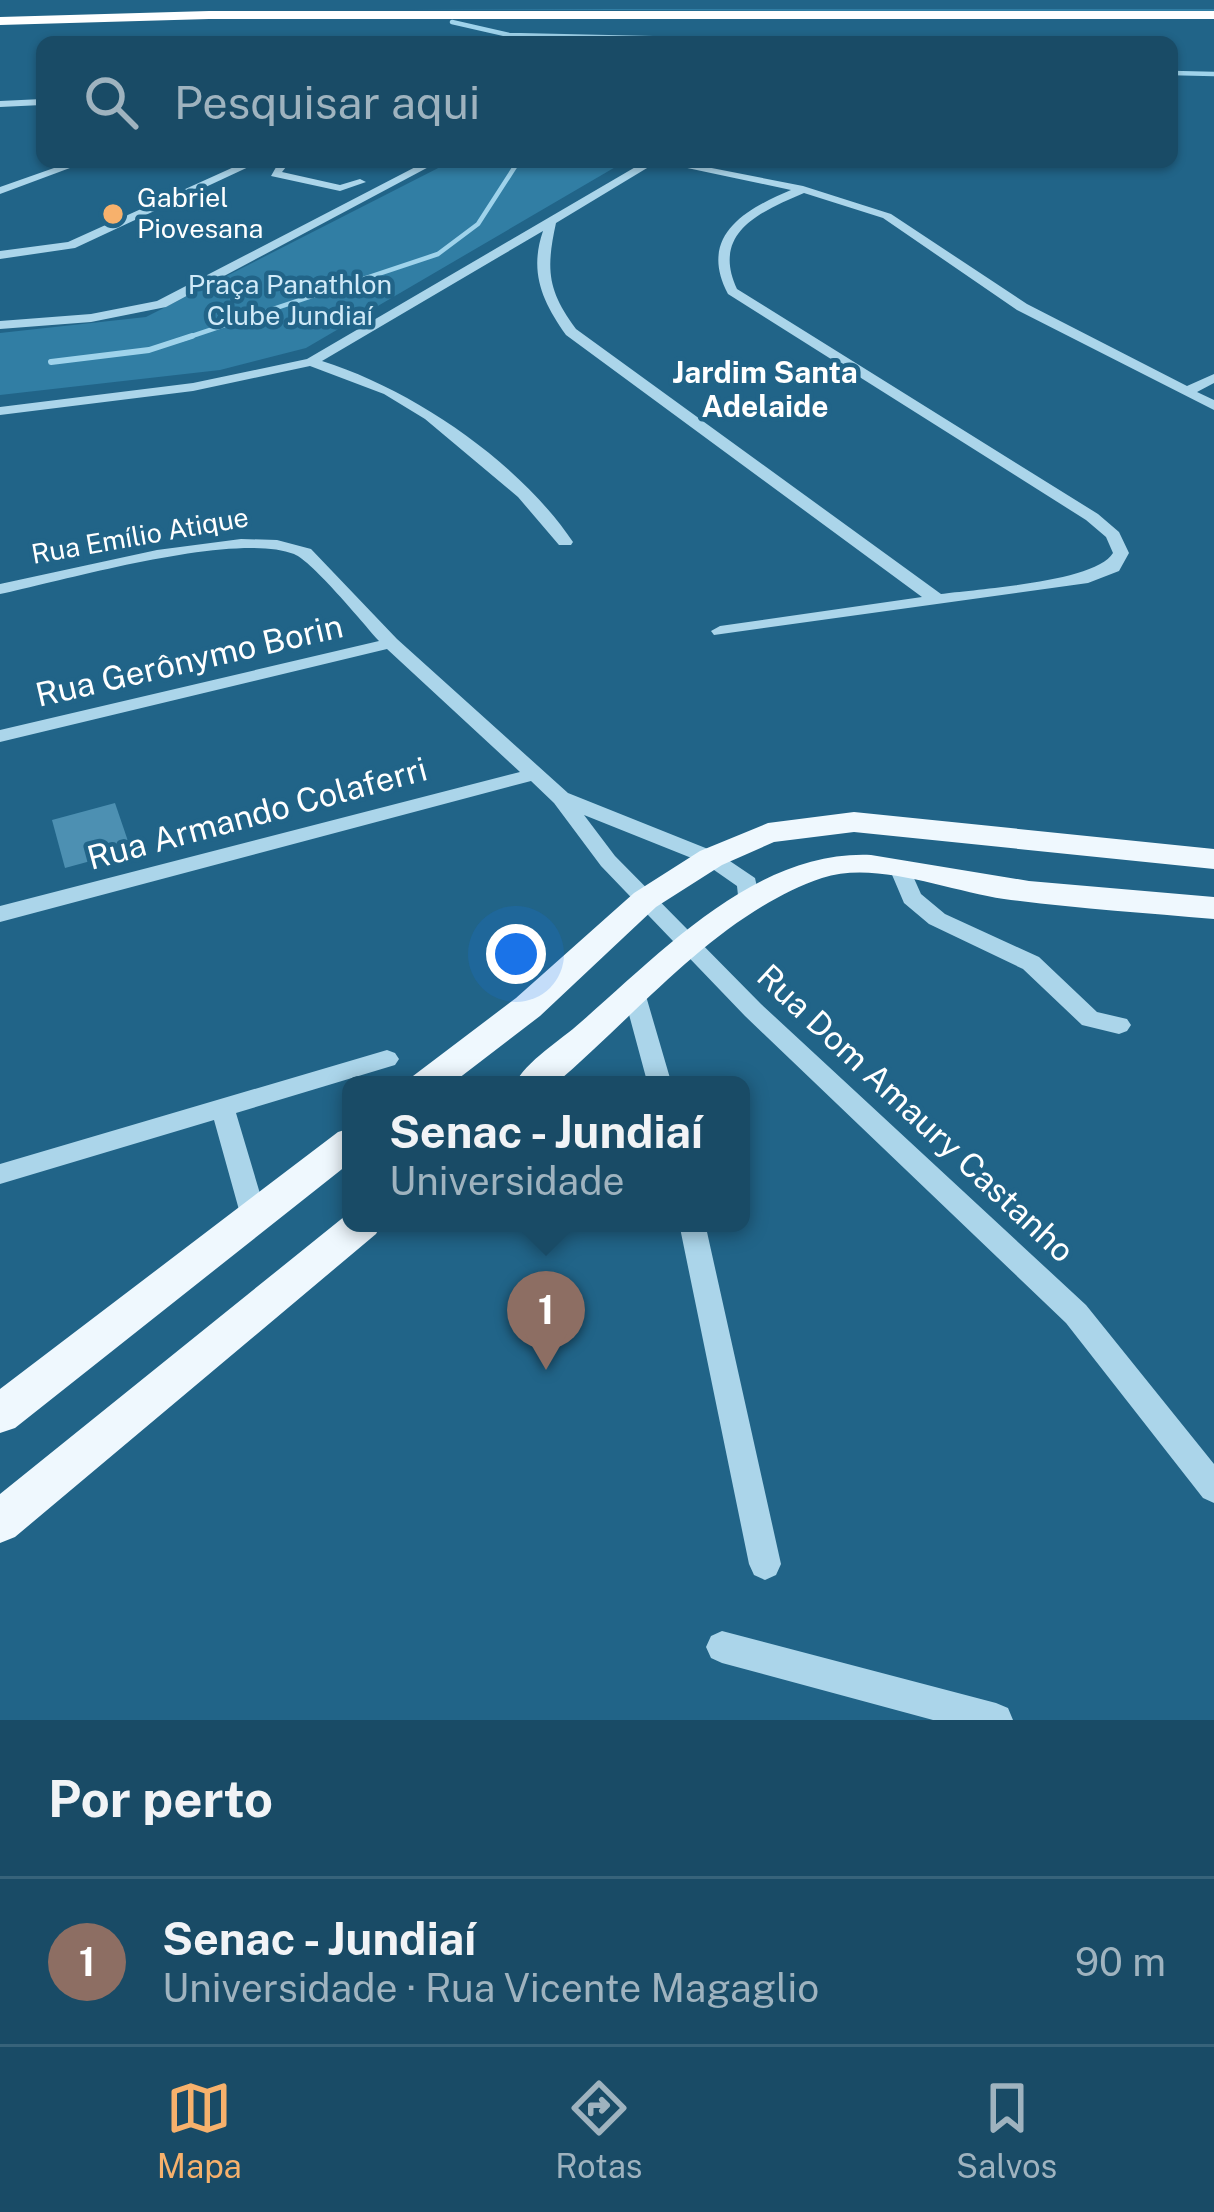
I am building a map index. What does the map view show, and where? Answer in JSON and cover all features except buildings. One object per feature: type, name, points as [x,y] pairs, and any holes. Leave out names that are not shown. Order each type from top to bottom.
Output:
[{"type":"highway","points":[[0,8],[277,0]]},
{"type":"highway","points":[[320,0],[917,0],[1214,7]]},
{"type":"highway","points":[[903,0],[917,0]]},
{"type":"highway","points":[[171,9],[1214,7]]},
{"type":"highway","points":[[0,21],[1214,7]]},
{"type":"highway","points":[[0,8],[740,14]]},
{"type":"main road","points":[[437,1076],[528,1007],[645,900],[711,858],[768,833],[854,822],[1214,859]]},
{"type":"main road","points":[[542,1076],[690,946],[791,878],[820,868],[850,864],[968,884],[1214,908]]},
{"type":"main road","points":[[0,1414],[342,1149]]},
{"type":"main road","points":[[0,1522],[352,1232]]},
{"type":"street","points":[[0,104],[36,103]]},
{"type":"street","points":[[0,191],[58,168]]},
{"type":"street","points":[[0,254],[71,245],[241,168]]},
{"type":"street","points":[[280,168],[275,174],[340,188],[360,182]]},
{"type":"street","points":[[0,325],[91,318],[161,304],[422,168]]},
{"type":"street","points":[[0,411],[193,387],[311,362],[642,168]]},
{"type":"street","points":[[695,168],[803,189],[887,216],[1022,307],[1214,406]]},
{"type":"street","points":[[720,631],[1088,578],[1113,567],[1121,553],[1113,535],[1092,517],[732,291],[720,272],[720,254],[730,235],[770,203],[803,189]]},
{"type":"street","points":[[551,224],[539,267],[547,298],[571,332],[599,358],[935,598]]},
{"type":"street","points":[[311,362],[386,387],[425,408],[549,516],[565,542]]},
{"type":"street","points":[[1186,392],[1214,378]]},
{"type":"street","name":"Rua Emílio Atique","points":[[0,590],[245,541],[290,545]]},
{"type":"street","name":"Rua Dom Amaury Castanho","points":[[290,545],[305,552],[391,643],[531,775],[561,798],[711,858],[747,883],[750,905]]},
{"type":"street","name":"Rua Gerônymo Borin","points":[[0,736],[391,643]]},
{"type":"street","name":"Rua Armando Colaferri","points":[[0,914],[531,775]]},
{"type":"street","name":"Rua Dom Amaury Castanho","points":[[561,798],[584,833],[690,946],[1076,1314],[1214,1488]]},
{"type":"street","points":[[901,870],[912,898],[937,919],[1031,963],[1090,1019],[1119,1025]]},
{"type":"street","points":[[635,996],[657,1076]]},
{"type":"street","points":[[0,1174],[387,1059]]},
{"type":"street","points":[[222,1106],[254,1216]]},
{"type":"street","points":[[694,1232],[765,1564]]},
{"type":"street","points":[[722,1647],[996,1720]]},
{"type":"green space","points":[[408,9],[1214,9],[1214,13]]},
{"type":"green space","name":"Praça Panathlon Clube Jundiaí","points":[[438,168],[614,168],[306,348],[220,370],[0,395],[0,333],[146,317]]},
{"type":"waterway","points":[[452,22],[509,35],[552,36]]},
{"type":"waterway","points":[[1178,73],[1214,74]]},
{"type":"waterway","points":[[192,336],[438,254],[478,224],[514,168]]},
{"type":"waterway","points":[[51,362],[149,350],[192,336]]},
{"type":"waterway","points":[[183,339],[192,336]]},
{"type":"place","name":"Gabriel Piovesana","points":[[113,214]]},
{"type":"place","name":"Senac - Jundiaí","points":[[546,1370]]},
{"type":"district","name":"Jardim Santa Adelaide","points":[[765,390]]}]
